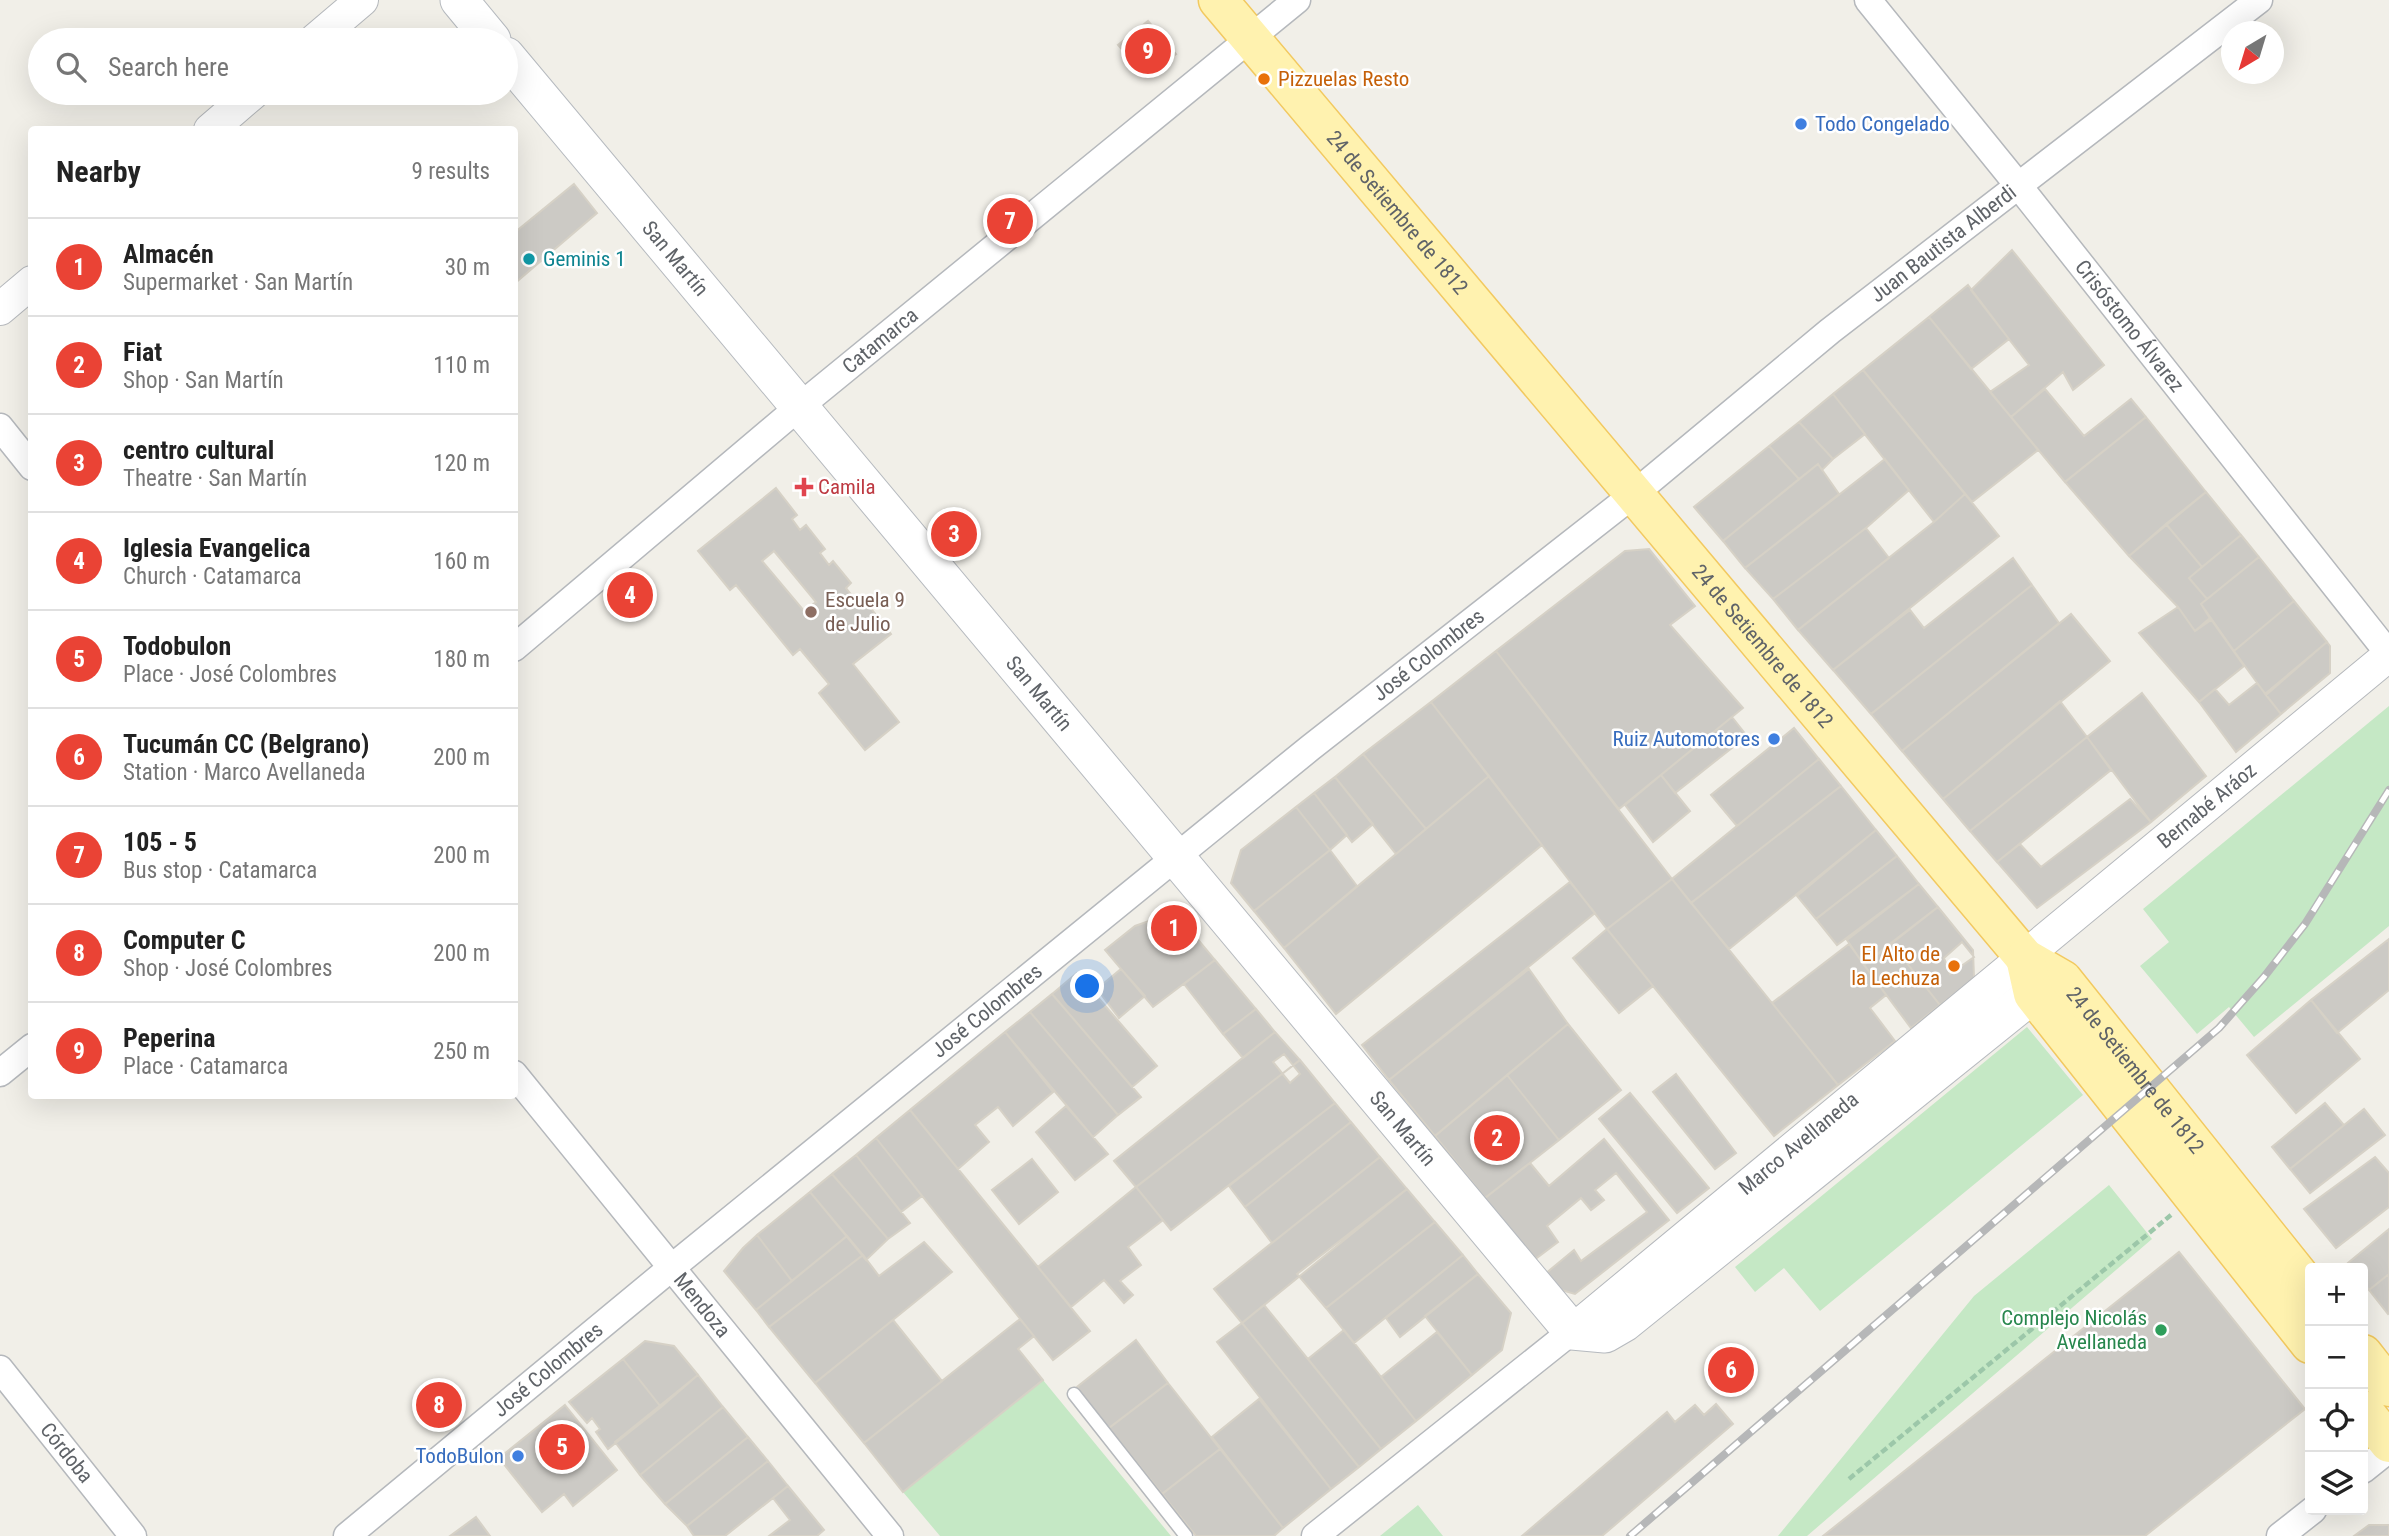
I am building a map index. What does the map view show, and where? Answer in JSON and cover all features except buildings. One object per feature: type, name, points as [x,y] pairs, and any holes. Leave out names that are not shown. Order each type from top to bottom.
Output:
[{"type":"main road","points":[[458,0],[482,28]]},
{"type":"main road","name":"24 de Setiembre de 1812","points":[[1218,0],[1634,494],[2029,976],[2305,1337]]},
{"type":"main road","name":"San Martín","points":[[518,70],[1572,1331]]},
{"type":"main road","name":"24 de Setiembre de 1812","points":[[2029,976],[2063,979],[2305,1283]]},
{"type":"main road","name":"Marco Avellaneda","points":[[1572,1331],[1605,1334],[1624,1323],[2029,976]]},
{"type":"main road","points":[[2368,1360],[2389,1387]]},
{"type":"main road","points":[[2368,1416],[2389,1443]]},
{"type":"street","points":[[329,28],[362,0]]},
{"type":"street","name":"Catamarca","points":[[518,645],[799,407],[1297,0]]},
{"type":"street","name":"Crisóstomo Álvarez","points":[[1868,0],[2018,185],[2389,655]]},
{"type":"street","name":"Juan Bautista Alberdi","points":[[1634,494],[1830,331],[2259,0]]},
{"type":"street","points":[[215,126],[239,105]]},
{"type":"street","points":[[0,309],[28,285]]},
{"type":"street","points":[[0,427],[28,462]]},
{"type":"street","name":"José Colombres","points":[[347,1536],[1174,858],[1634,494]]},
{"type":"street","name":"Bernabé Aráoz","points":[[2029,976],[2389,655]]},
{"type":"street","points":[[0,1073],[28,1050]]},
{"type":"street","name":"Mendoza","points":[[518,1079],[890,1536]]},
{"type":"street","points":[[1315,1536],[1572,1331]]},
{"type":"street","name":"Córdoba","points":[[0,1369],[133,1536]]},
{"type":"street","points":[[2368,1466],[2389,1449]]},
{"type":"street","points":[[2280,1536],[2307,1515]]},
{"type":"lane","points":[[1074,1394],[1186,1536]]},
{"type":"path","points":[[1849,1479],[2151,1233]]},
{"type":"green space","points":[[2389,706],[2389,926],[2254,1037],[2229,1007],[2197,1034],[2140,966],[2169,942],[2143,909]]},
{"type":"green space","points":[[2027,1027],[2083,1095],[1820,1311],[1784,1268],[1755,1292],[1735,1267]]},
{"type":"green space","points":[[2109,1185],[2152,1239],[1807,1536],[1778,1536],[1974,1296]]},
{"type":"green space","points":[[1043,1380],[1171,1536],[940,1536],[903,1492]]},
{"type":"green space","points":[[1418,1505],[1443,1536],[1380,1536]]},
{"type":"railway","points":[[1630,1536],[2219,1028],[2264,977],[2305,924],[2389,790]]},
{"type":"place","name":"Peperina","points":[[1148,51]]},
{"type":"place","name":"Pizzuelas Resto","points":[[1264,79]]},
{"type":"place","name":"Todo Congelado","points":[[1801,124]]},
{"type":"place","name":"105 - 5","points":[[1010,221]]},
{"type":"place","name":"Geminis 1","points":[[529,259]]},
{"type":"place","name":"Camila","points":[[804,487]]},
{"type":"place","name":"centro cultural","points":[[954,534]]},
{"type":"place","name":"Iglesia Evangelica","points":[[630,595]]},
{"type":"place","name":"Escuela 9 de Julio","points":[[811,612]]},
{"type":"place","name":"Ruiz Automotores","points":[[1774,739]]},
{"type":"place","name":"Almacén","points":[[1174,928]]},
{"type":"place","name":"El Alto de la Lechuza","points":[[1954,966]]},
{"type":"place","name":"Fiat","points":[[1497,1138]]},
{"type":"place","name":"Complejo Nicolás Avellaneda","points":[[2161,1330]]},
{"type":"place","name":"Tucumán CC (Belgrano)","points":[[1731,1370]]},
{"type":"place","name":"Computer C","points":[[439,1405]]},
{"type":"place","name":"Todobulon","points":[[562,1447]]},
{"type":"place","name":"TodoBulon","points":[[518,1456]]}]
